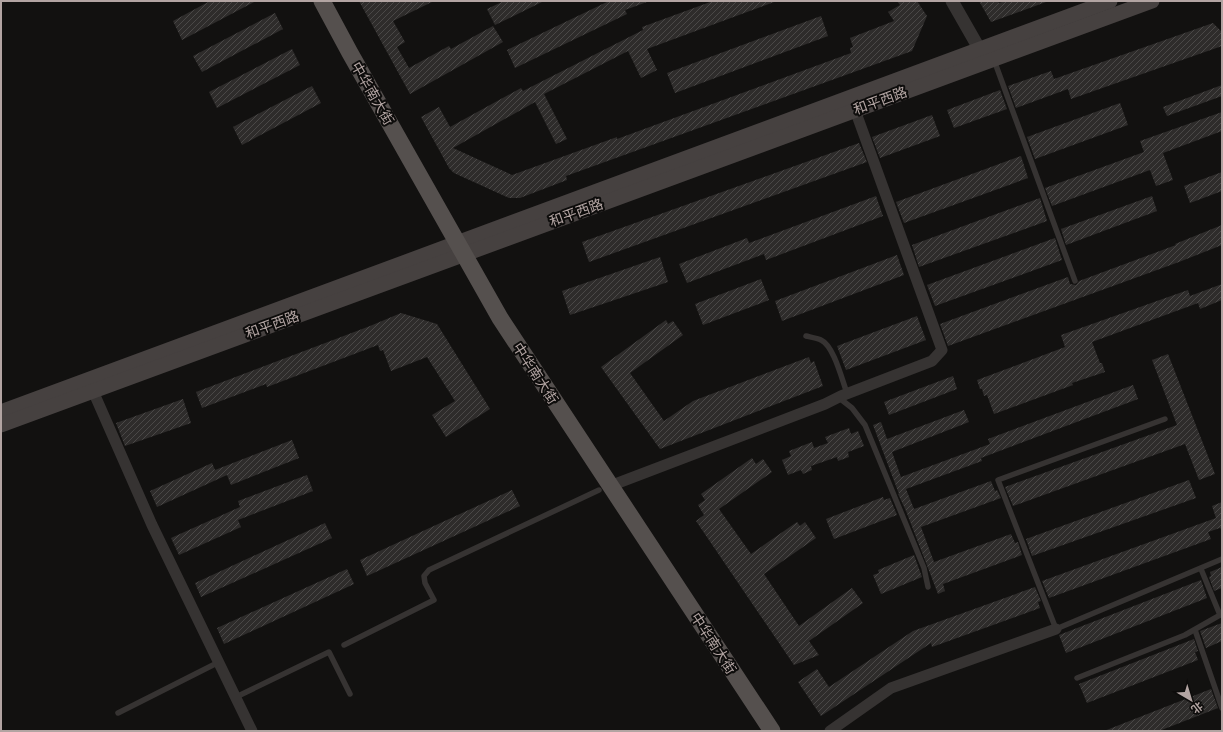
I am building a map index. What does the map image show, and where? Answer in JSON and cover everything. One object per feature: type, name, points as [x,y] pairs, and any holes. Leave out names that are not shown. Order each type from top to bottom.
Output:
[{"type":"main road","name":"中华南大街","points":[[309,1],[340,59],[455,250]]},
{"type":"main road","name":"中华南大街","points":[[322,1],[455,250],[490,324],[772,731]]},
{"type":"main road","name":"和平西路","points":[[1,425],[93,391],[455,250],[1110,1]]},
{"type":"main road","name":"和平西路","points":[[1,412],[455,250],[855,110],[1152,1]]},
{"type":"main road","name":"中华南大街","points":[[604,488],[758,731]]},
{"type":"street","points":[[952,1],[980,50]]},
{"type":"street","points":[[604,488],[825,404],[843,395],[932,361],[942,350],[855,110]]},
{"type":"street","points":[[93,391],[152,525],[252,731]]},
{"type":"street","points":[[830,731],[891,688],[1056,629]]},
{"type":"lane","points":[[993,59],[1075,282]]},
{"type":"lane","points":[[806,336],[821,340],[832,352],[843,395],[865,425],[924,568],[928,587]]},
{"type":"lane","points":[[1165,419],[998,480],[1056,629],[1222,560]]},
{"type":"lane","points":[[344,645],[434,600],[425,583],[424,576],[429,570],[604,488]]},
{"type":"lane","points":[[1077,678],[1185,635],[1221,615],[1201,569]]},
{"type":"lane","points":[[1195,630],[1222,708]]},
{"type":"lane","points":[[236,698],[329,652],[350,694]]},
{"type":"lane","points":[[118,713],[218,662]]},
{"type":"building","points":[[210,1],[256,1],[182,40],[173,21]]},
{"type":"building","points":[[359,1],[434,1],[393,21],[405,42],[397,47],[409,68],[449,46],[451,49],[493,26],[503,42],[410,94]]},
{"type":"building","points":[[504,1],[544,1],[495,25],[487,9]]},
{"type":"building","points":[[609,1],[647,2],[625,10],[627,14],[515,68],[507,50]]},
{"type":"building","points":[[713,1],[774,2],[647,49],[657,70],[641,78],[628,51],[544,94],[567,139],[556,144],[535,102],[453,148],[512,175],[617,137],[617,139],[851,53],[850,48],[853,47],[850,38],[894,21],[888,12],[900,5],[897,1],[917,1],[927,16],[912,51],[566,176],[567,180],[520,198],[509,198],[454,173],[449,168],[421,117],[439,107],[450,127],[521,88],[523,91],[643,30],[642,27]]},
{"type":"building","points":[[979,1],[998,1],[999,3],[1005,1],[1046,2],[991,22]]},
{"type":"building","points":[[275,13],[283,29],[202,72],[193,56]]},
{"type":"building","points":[[821,16],[828,36],[675,93],[667,73]]},
{"type":"building","points":[[1213,23],[1222,32],[1222,46],[1071,99],[1068,89],[1016,108],[1008,86],[1051,71],[1054,79]]},
{"type":"building","points":[[292,49],[300,65],[217,108],[209,92]]},
{"type":"building","points":[[1222,85],[1222,96],[1167,116],[1163,107]]},
{"type":"building","points":[[312,86],[321,103],[242,145],[233,127]]},
{"type":"building","points":[[1000,90],[1007,109],[954,128],[947,110]]},
{"type":"building","points":[[1120,103],[1128,125],[1035,159],[1027,137]]},
{"type":"building","points":[[1222,112],[1222,131],[1163,153],[1173,180],[1156,186],[1150,170],[1052,206],[1045,188],[1144,152],[1140,141]]},
{"type":"building","points":[[932,115],[940,136],[880,158],[872,137]]},
{"type":"building","points":[[859,143],[867,162],[589,262],[582,242]]},
{"type":"building","points":[[1021,156],[1028,178],[904,223],[896,202]]},
{"type":"building","points":[[1222,172],[1222,191],[1190,203],[1184,186]]},
{"type":"building","points":[[876,196],[883,216],[766,260],[764,254],[687,283],[679,264],[747,238],[749,243]]},
{"type":"building","points":[[1152,196],[1157,211],[1066,245],[1061,229]]},
{"type":"building","points":[[1040,198],[1047,221],[919,267],[912,245]]},
{"type":"building","points":[[1222,225],[1222,245],[948,346],[940,324],[1068,277],[1070,284],[1076,285],[1079,281],[1176,245],[1175,244]]},
{"type":"building","points":[[1055,238],[1062,260],[935,306],[927,285]]},
{"type":"building","points":[[897,255],[904,275],[782,321],[775,301]]},
{"type":"building","points":[[660,257],[668,282],[570,315],[562,291]]},
{"type":"building","points":[[761,279],[769,300],[703,325],[695,304]]},
{"type":"building","points":[[1222,284],[1222,300],[1200,309],[1198,303],[1092,342],[1105,372],[1072,383],[1073,385],[994,414],[987,395],[984,396],[982,389],[980,389],[977,380],[1065,347],[1061,335],[1188,290],[1190,296]]},
{"type":"building","points":[[401,313],[437,324],[490,409],[446,437],[432,415],[455,401],[427,357],[391,371],[383,350],[380,351],[378,345],[267,387],[266,384],[202,408],[196,392]]},
{"type":"building","points":[[917,316],[926,340],[846,370],[837,346]]},
{"type":"building","points":[[666,320],[668,324],[673,321],[683,335],[630,373],[664,421],[693,401],[809,357],[811,363],[814,361],[823,386],[660,449],[601,367]]},
{"type":"building","points":[[1168,354],[1215,474],[1199,480],[1185,444],[1013,506],[1005,487],[1177,425],[1152,360]]},
{"type":"building","points":[[953,376],[957,389],[889,415],[884,402]]},
{"type":"building","points":[[1133,385],[1138,399],[981,458],[982,461],[906,489],[914,509],[991,481],[995,491],[997,490],[1001,498],[921,527],[934,562],[1011,534],[1015,543],[1018,542],[1022,555],[943,584],[945,591],[938,594],[898,494],[873,425],[881,422],[887,439],[964,410],[969,422],[892,452],[901,477],[990,444],[988,439]]},
{"type":"building","points":[[183,399],[191,423],[125,446],[116,423]]},
{"type":"building","points":[[849,428],[851,434],[858,431],[864,446],[848,452],[849,457],[838,461],[837,457],[811,466],[812,470],[803,474],[801,470],[788,475],[782,460],[791,456],[789,451],[812,442],[814,448],[828,443],[825,437]]},
{"type":"building","points":[[292,440],[299,458],[231,485],[227,475],[157,507],[150,491],[212,463],[215,470]]},
{"type":"building","points":[[752,458],[756,464],[763,459],[772,472],[719,509],[751,554],[797,522],[800,526],[805,522],[816,538],[764,574],[799,626],[852,588],[863,603],[809,641],[819,655],[794,665],[696,521],[704,515],[698,505],[705,500],[701,494]]},
{"type":"building","points":[[307,475],[313,491],[238,520],[241,527],[179,555],[171,538],[240,507],[238,501]]},
{"type":"building","points":[[1189,480],[1196,498],[1032,556],[1026,539]]},
{"type":"building","points":[[512,490],[520,506],[367,576],[360,560]]},
{"type":"building","points":[[883,497],[884,500],[890,498],[897,515],[834,539],[826,519]]},
{"type":"building","points":[[1222,502],[1222,530],[1220,528],[1208,532],[1211,539],[1049,598],[1042,581],[1216,518],[1212,506]]},
{"type":"building","points":[[325,523],[332,538],[201,597],[195,583]]},
{"type":"building","points":[[914,555],[922,577],[881,594],[873,575],[879,573],[878,570]]},
{"type":"building","points":[[1222,567],[1222,588],[1214,591],[1209,577],[1211,576],[1210,572]]},
{"type":"building","points":[[347,569],[354,584],[224,644],[217,628]]},
{"type":"building","points":[[1201,580],[1207,598],[1066,653],[1059,635]]},
{"type":"building","points":[[1035,587],[1041,601],[1038,602],[1040,608],[932,647],[931,643],[821,716],[798,682],[817,669],[829,687],[913,631]]},
{"type":"building","points":[[1222,623],[1222,641],[1206,648],[1200,631]]},
{"type":"building","points":[[1194,639],[1198,651],[1195,652],[1198,660],[1087,703],[1079,684]]},
{"type":"building","points":[[1211,689],[1218,708],[1159,731],[1104,731]]}]
